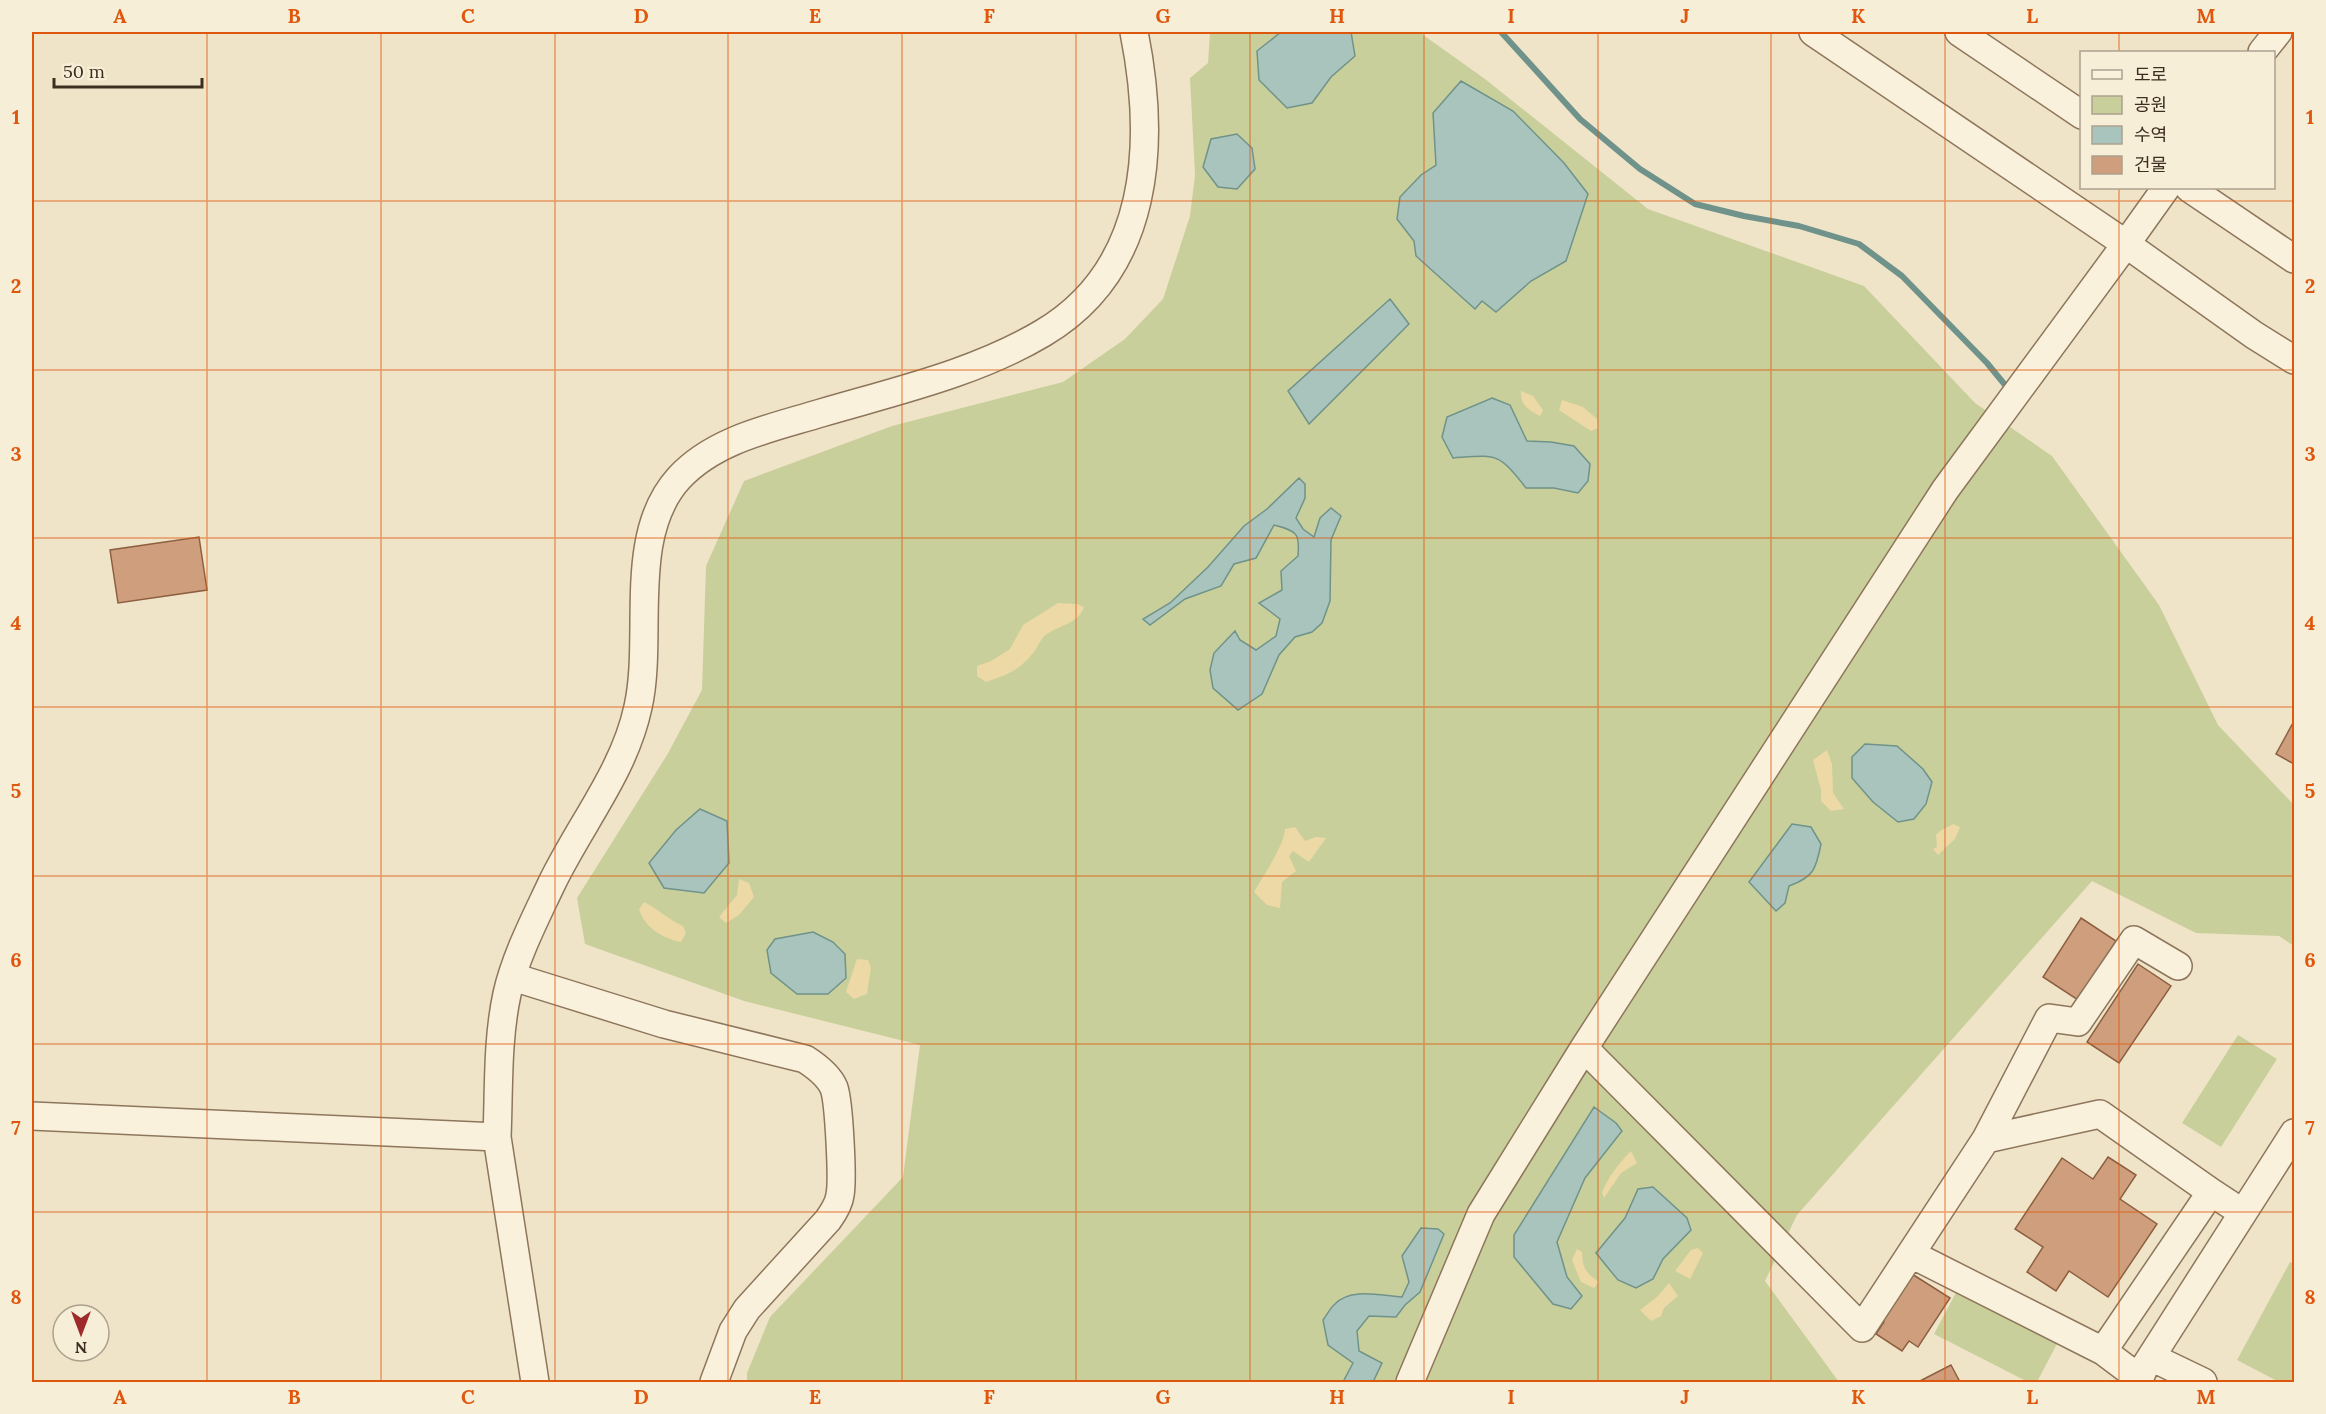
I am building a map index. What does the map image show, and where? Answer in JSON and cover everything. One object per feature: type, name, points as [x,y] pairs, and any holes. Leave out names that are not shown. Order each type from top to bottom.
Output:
[{"type":"lane","points":[[535,1383],[497,1137],[501,1043],[507,994],[551,885],[621,758],[638,709],[645,662],[647,560],[659,508],[669,490],[700,458],[719,447],[976,365],[1017,348],[1046,332],[1072,312],[1099,285],[1119,254],[1132,225],[1140,196],[1144,115],[1142,78],[1134,32]]},
{"type":"lane","points":[[1813,32],[2126,244],[2254,335],[2295,360]]},
{"type":"lane","points":[[1959,32],[2080,114]]},
{"type":"lane","points":[[2263,51],[2277,32]]},
{"type":"lane","points":[[1410,1383],[1481,1214],[1584,1048],[1945,490],[2165,189]]},
{"type":"lane","points":[[2190,189],[2295,260]]},
{"type":"lane","points":[[1584,1048],[1862,1328],[1986,1139],[2049,1018],[2078,1022],[2134,940],[2178,966]]},
{"type":"lane","points":[[513,977],[664,1024],[805,1059],[820,1070],[833,1087],[838,1120],[841,1187],[838,1203],[828,1220],[747,1309],[733,1331],[714,1383]]},
{"type":"lane","points":[[1986,1139],[2100,1114],[2243,1213]]},
{"type":"lane","points":[[32,1116],[497,1137]]},
{"type":"lane","points":[[2143,1373],[2187,1300],[2295,1133]]},
{"type":"lane","points":[[2103,1351],[2211,1192]]},
{"type":"lane","points":[[1911,1254],[2143,1373],[2203,1383]]},
{"type":"lane","points":[[2152,1278],[2187,1300]]},
{"type":"green space","points":[[1210,32],[1419,32],[1485,79],[1648,209],[1864,286],[1975,403],[2052,456],[2159,605],[2218,725],[2294,805],[2294,946],[2279,936],[2196,933],[2092,881],[1797,1215],[1765,1281],[1839,1382],[747,1382],[747,1373],[770,1317],[903,1177],[920,1045],[744,1001],[585,944],[577,898],[667,755],[702,690],[706,566],[744,481],[892,426],[1063,382],[1125,339],[1163,299],[1190,216],[1195,175],[1190,78],[1208,63]]},
{"type":"green space","points":[[2238,1035],[2277,1059],[2221,1147],[2182,1123]]},
{"type":"green space","points":[[2290,1262],[2294,1264],[2294,1382],[2279,1382],[2237,1360]]},
{"type":"green space","points":[[1959,1287],[2060,1338],[2037,1382],[2028,1382],[1934,1334]]},
{"type":"sand","points":[[1521,391],[1533,396],[1543,410],[1540,416],[1526,406],[1522,400]]},
{"type":"sand","points":[[1562,400],[1583,407],[1597,419],[1598,428],[1591,431],[1559,410]]},
{"type":"sand","points":[[1058,603],[1077,604],[1084,607],[1073,621],[1045,635],[1025,662],[1014,670],[986,682],[977,676],[977,666],[991,661],[1010,649],[1023,625]]},
{"type":"sand","points":[[1827,750],[1832,764],[1833,793],[1844,809],[1831,811],[1821,801],[1821,790],[1813,760]]},
{"type":"sand","points":[[1953,824],[1960,827],[1955,839],[1938,855],[1933,849],[1937,847],[1936,835]]},
{"type":"sand","points":[[1295,827],[1305,841],[1316,837],[1326,838],[1309,862],[1293,851],[1289,856],[1296,871],[1282,882],[1280,908],[1267,905],[1254,892],[1277,852],[1285,829]]},
{"type":"sand","points":[[739,879],[749,883],[754,897],[739,915],[726,923],[719,917],[737,895]]},
{"type":"sand","points":[[644,902],[683,926],[686,933],[681,942],[661,935],[645,922],[639,909]]},
{"type":"sand","points":[[857,959],[868,960],[871,968],[867,994],[854,999],[846,992]]},
{"type":"sand","points":[[1631,1151],[1637,1163],[1621,1173],[1604,1198],[1602,1193],[1607,1181]]},
{"type":"sand","points":[[1698,1248],[1703,1253],[1690,1279],[1675,1271],[1691,1250]]},
{"type":"sand","points":[[1577,1249],[1582,1252],[1586,1270],[1599,1282],[1594,1288],[1581,1282],[1572,1260]]},
{"type":"sand","points":[[1669,1283],[1678,1296],[1664,1308],[1661,1316],[1651,1321],[1640,1310],[1657,1297]]},
{"type":"water","points":[[1281,32],[1351,32],[1355,56],[1331,77],[1312,103],[1287,108],[1259,80],[1257,51]]},
{"type":"water","points":[[1461,81],[1513,111],[1564,163],[1588,194],[1566,261],[1531,281],[1496,312],[1482,301],[1475,309],[1416,256],[1414,241],[1397,219],[1400,197],[1421,175],[1436,165],[1433,113]]},
{"type":"water","points":[[1237,134],[1252,148],[1255,169],[1237,189],[1218,187],[1203,167],[1211,139]]},
{"type":"water","points":[[1390,299],[1409,324],[1309,424],[1288,391]]},
{"type":"water","points":[[1492,398],[1510,405],[1527,441],[1574,446],[1590,464],[1588,481],[1578,493],[1554,488],[1526,488],[1509,468],[1496,458],[1479,456],[1453,458],[1442,437],[1447,417]]},
{"type":"water","points":[[1299,478],[1305,484],[1305,498],[1296,518],[1303,529],[1314,537],[1320,518],[1331,508],[1341,516],[1331,540],[1330,601],[1322,623],[1312,632],[1295,637],[1279,655],[1262,694],[1238,710],[1213,688],[1210,670],[1214,653],[1235,631],[1240,640],[1256,650],[1276,636],[1280,619],[1259,603],[1282,590],[1281,571],[1298,556],[1298,542],[1292,531],[1274,525],[1256,558],[1234,564],[1221,586],[1185,599],[1150,625],[1143,619],[1170,603],[1208,567],[1244,526],[1267,509]]},
{"type":"water","points":[[1865,744],[1897,746],[1923,769],[1932,782],[1926,804],[1914,819],[1898,822],[1873,802],[1852,778],[1852,757]]},
{"type":"water","points":[[700,809],[727,821],[729,863],[704,893],[664,888],[649,863],[676,830]]},
{"type":"water","points":[[1792,824],[1811,827],[1821,844],[1812,871],[1804,879],[1789,886],[1785,903],[1776,911],[1749,882]]},
{"type":"water","points":[[813,932],[833,942],[845,954],[846,978],[828,994],[797,994],[771,973],[767,950],[775,939]]},
{"type":"water","points":[[1594,1107],[1616,1123],[1622,1131],[1585,1178],[1557,1242],[1567,1277],[1582,1296],[1571,1309],[1553,1304],[1514,1257],[1514,1235]]},
{"type":"water","points":[[1653,1187],[1687,1218],[1691,1230],[1663,1259],[1653,1279],[1636,1288],[1618,1280],[1596,1253],[1625,1218],[1638,1189]]},
{"type":"water","points":[[1421,1228],[1438,1229],[1444,1234],[1420,1292],[1405,1305],[1396,1317],[1369,1316],[1357,1331],[1359,1351],[1382,1363],[1373,1382],[1343,1382],[1353,1363],[1328,1345],[1323,1320],[1333,1306],[1349,1296],[1367,1294],[1402,1297],[1409,1282],[1402,1256]]},
{"type":"building","points":[[199,537],[207,590],[118,603],[110,550]]},
{"type":"building","points":[[2294,721],[2294,764],[2276,754]]},
{"type":"building","points":[[2081,918],[2116,941],[2078,1000],[2043,977]]},
{"type":"building","points":[[2138,964],[2171,986],[2119,1063],[2087,1042]]},
{"type":"building","points":[[2108,1157],[2136,1175],[2120,1199],[2157,1224],[2108,1297],[2069,1271],[2056,1291],[2027,1272],[2043,1247],[2015,1229],[2062,1158],[2093,1179]]},
{"type":"building","points":[[1912,1274],[1950,1298],[1918,1347],[1909,1341],[1902,1351],[1876,1334]]},
{"type":"building","points":[[1951,1365],[1960,1382],[1918,1382]]},
{"type":"waterway","points":[[1501,32],[1580,119],[1640,169],[1695,204],[1799,226],[1859,244],[1902,276],[1987,363],[2010,391]]}]
